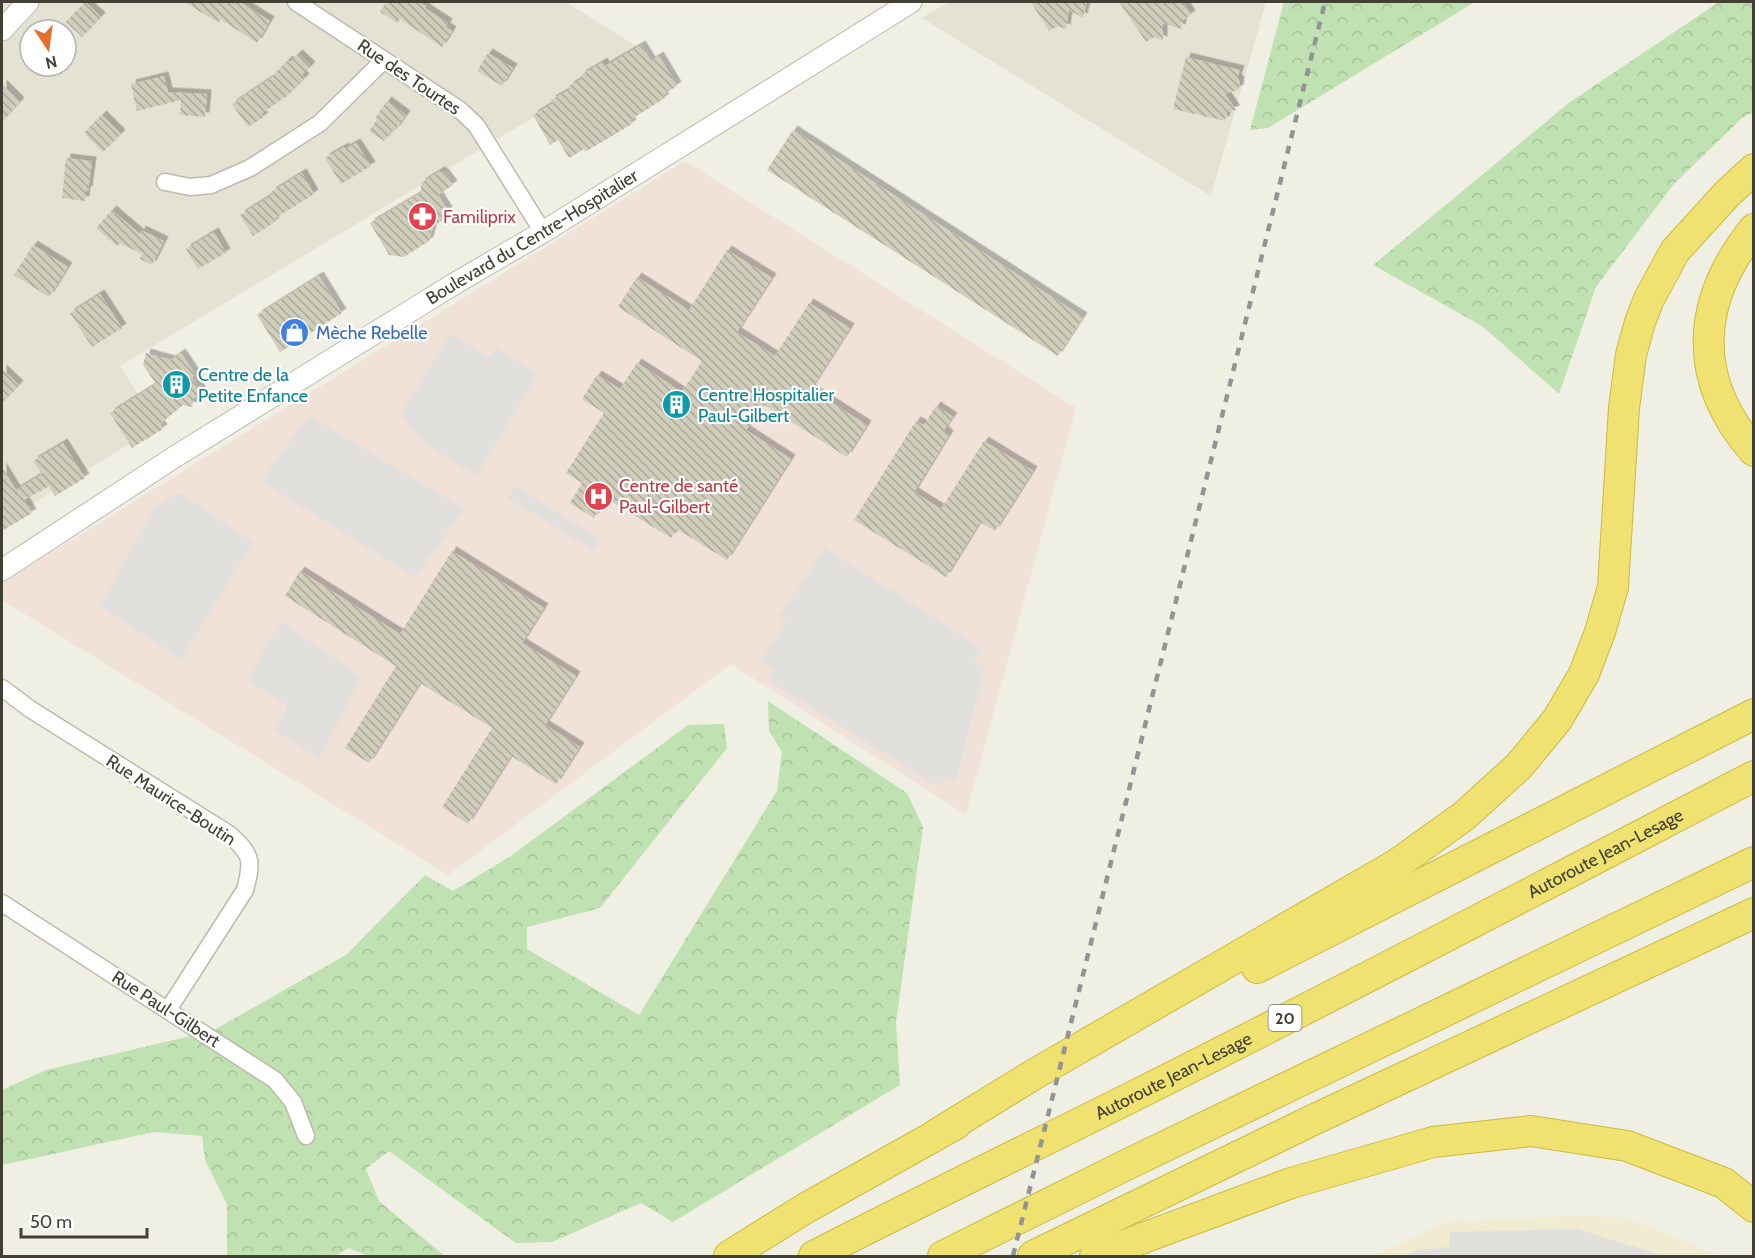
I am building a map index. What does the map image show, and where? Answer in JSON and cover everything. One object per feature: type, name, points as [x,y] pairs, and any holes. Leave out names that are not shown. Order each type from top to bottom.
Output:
[{"type":"highway","points":[[729,1257],[806,1208],[937,1134],[1397,864],[1464,816],[1519,766],[1557,720],[1584,674],[1600,632],[1613,587],[1624,408],[1631,355],[1649,299],[1675,251],[1727,194],[1754,169]]},
{"type":"highway","points":[[1754,229],[1739,246],[1722,276],[1711,311],[1708,347],[1712,375],[1721,401],[1734,428],[1754,451]]},
{"type":"highway","points":[[937,1134],[1430,878],[1754,714]]},
{"type":"highway","name":"Autoroute Jean-Lesage","points":[[814,1257],[929,1197],[1154,1086],[1754,776]]},
{"type":"highway","points":[[943,1257],[1122,1167],[1754,862]]},
{"type":"highway","points":[[1034,1257],[1315,1119],[1754,913]]},
{"type":"highway","points":[[1095,1257],[1292,1183],[1411,1148],[1433,1142],[1531,1131],[1627,1146],[1724,1184],[1754,1207]]},
{"type":"street","points":[[2,30],[28,2]]},
{"type":"street","name":"Rue des Tourtes","points":[[296,2],[460,110],[476,125],[543,232]]},
{"type":"street","name":"Boulevard du Centre-Hospitalier","points":[[2,570],[252,408],[543,232],[911,2]]},
{"type":"street","points":[[165,182],[190,187],[211,185],[250,168],[320,123],[384,60]]},
{"type":"street","name":"Rue Maurice-Boutin","points":[[2,688],[30,709],[229,834],[245,849],[251,869],[245,890],[168,1010]]},
{"type":"street","name":"Rue Paul-Gilbert","points":[[2,903],[275,1080],[292,1102],[306,1136]]},
{"type":"shaded area","points":[[2,2],[566,2],[644,51],[120,366],[158,426],[2,523]]},
{"type":"shaded area","points":[[949,2],[1266,2],[1211,196],[922,18]]},
{"type":"shaded area","name":"Centre de santé Paul-Gilbert","points":[[685,161],[1076,408],[966,815],[731,664],[448,875],[2,600],[2,583]]},
{"type":"shaded area","points":[[450,334],[490,357],[496,348],[538,374],[476,476],[422,441],[401,414]]},
{"type":"shaded area","points":[[309,416],[464,509],[415,577],[261,481]]},
{"type":"shaded area","points":[[515,486],[600,539],[593,550],[508,498]]},
{"type":"shaded area","points":[[180,493],[253,542],[181,659],[100,606],[155,506]]},
{"type":"shaded area","points":[[825,548],[981,648],[974,660],[985,668],[956,782],[946,777],[938,787],[767,679],[774,669],[761,660],[787,622],[779,616]]},
{"type":"shaded area","points":[[281,621],[361,677],[319,758],[275,731],[288,706],[247,680]]},
{"type":"shaded area","points":[[1580,1215],[1629,1218],[1719,1256],[1373,1256],[1444,1223]]},
{"type":"shaded area","points":[[1578,1229],[1663,1256],[1403,1256],[1418,1250],[1449,1247],[1450,1232]]},
{"type":"green space","points":[[1284,2],[1475,2],[1268,128],[1250,130]]},
{"type":"green space","points":[[1719,2],[1753,2],[1753,112],[1742,118],[1673,185],[1596,287],[1559,394],[1482,326],[1373,265],[1570,102]]},
{"type":"green space","points":[[768,701],[907,793],[923,827],[896,1022],[900,1085],[673,1222],[641,1203],[552,1242],[516,1243],[389,1151],[366,1169],[379,1201],[445,1256],[368,1256],[349,1248],[335,1256],[227,1256],[227,1204],[205,1160],[202,1136],[154,1132],[2,1165],[2,1090],[46,1070],[212,1031],[346,955],[425,875],[453,891],[511,856],[688,725],[724,724],[727,748],[600,908],[527,927],[527,949],[639,1015],[777,791],[782,752],[769,731]]},
{"type":"building","points":[[85,2],[101,17],[82,37],[78,33],[78,18],[70,18]]},
{"type":"building","points":[[184,2],[240,2],[270,21],[257,43],[220,19],[219,23]]},
{"type":"building","points":[[386,2],[418,2],[448,23],[446,27],[452,31],[442,47],[400,19],[397,23],[380,12]]},
{"type":"building","points":[[1031,2],[1087,2],[1083,18],[1069,10],[1066,29],[1058,26],[1049,31]]},
{"type":"building","points":[[1119,2],[1183,2],[1191,15],[1183,20],[1181,29],[1163,23],[1163,41],[1154,37],[1146,42]]},
{"type":"building","points":[[641,45],[651,61],[659,56],[677,86],[663,95],[665,98],[630,120],[632,124],[585,152],[584,149],[569,158],[558,140],[550,145],[533,115],[553,103],[551,100],[570,89],[569,86],[583,78],[581,75],[603,62],[605,66]]},
{"type":"building","points":[[488,53],[513,68],[502,86],[477,71]]},
{"type":"building","points":[[298,54],[311,66],[302,75],[305,78],[287,96],[261,114],[264,117],[248,127],[232,104],[271,78],[288,60],[290,62]]},
{"type":"building","points":[[1186,57],[1240,70],[1237,78],[1240,82],[1239,89],[1225,94],[1236,110],[1227,112],[1225,121],[1173,109]]},
{"type":"building","points":[[164,76],[168,92],[207,94],[205,117],[180,115],[181,100],[137,111],[131,84]]},
{"type":"building","points":[[2,84],[20,102],[2,122]]},
{"type":"building","points":[[387,101],[406,115],[395,131],[393,129],[384,141],[369,131]]},
{"type":"building","points":[[102,115],[121,134],[103,152],[84,133]]},
{"type":"building","points":[[793,130],[1083,317],[1058,356],[767,170]]},
{"type":"building","points":[[356,143],[371,166],[341,184],[325,158]]},
{"type":"building","points":[[66,158],[92,161],[85,201],[62,198]]},
{"type":"building","points":[[440,171],[453,185],[438,195],[448,211],[445,219],[433,226],[429,241],[404,257],[389,255],[370,223],[421,193],[421,183]]},
{"type":"building","points":[[302,173],[314,194],[274,219],[275,222],[253,236],[240,215]]},
{"type":"building","points":[[112,210],[140,234],[141,230],[164,241],[152,265],[140,259],[142,254],[120,243],[117,246],[96,228]]},
{"type":"building","points":[[214,232],[226,253],[198,269],[186,249]]},
{"type":"building","points":[[33,245],[68,267],[49,297],[14,275]]},
{"type":"building","name":"Centre Hospitalier Paul-Gilbert","points":[[727,250],[772,278],[737,332],[775,356],[809,303],[850,328],[811,389],[867,425],[847,457],[763,404],[746,430],[791,459],[727,560],[677,529],[671,538],[606,498],[594,518],[570,503],[582,483],[566,473],[604,413],[582,399],[597,375],[620,389],[637,363],[682,392],[702,361],[618,307],[637,277],[689,310]]},
{"type":"building","points":[[319,276],[342,313],[280,352],[257,315]]},
{"type":"building","points":[[100,294],[122,328],[92,347],[70,313]]},
{"type":"building","points":[[146,353],[171,360],[181,353],[195,374],[192,378],[202,392],[194,398],[192,407],[183,405],[160,424],[163,429],[132,448],[110,413],[156,384],[143,365]]},
{"type":"building","points":[[2,369],[19,385],[2,403]]},
{"type":"building","points":[[936,406],[953,417],[944,430],[949,435],[914,492],[941,509],[984,441],[1033,471],[995,531],[980,522],[946,577],[854,520],[916,421],[924,425]]},
{"type":"building","points":[[63,443],[85,478],[55,496],[49,486],[24,500],[32,513],[2,531],[2,467],[16,490],[42,474],[33,461]]},
{"type":"building","points":[[452,551],[544,608],[522,643],[576,676],[545,725],[580,747],[556,784],[511,756],[468,824],[442,807],[492,728],[420,683],[369,763],[345,748],[396,666],[285,596],[300,571],[400,634]]},
{"type":"railway","points":[[1013,1256],[1325,2]]},
{"type":"place","name":"Familiprix","points":[[422,217]]},
{"type":"place","name":"Mèche Rebelle","points":[[295,333]]},
{"type":"place","name":"Centre de la Petite Enfance","points":[[177,385]]},
{"type":"place","name":"Centre Hospitalier Paul-Gilbert","points":[[677,405]]},
{"type":"place","name":"Centre de santé Paul-Gilbert","points":[[598,496]]}]
